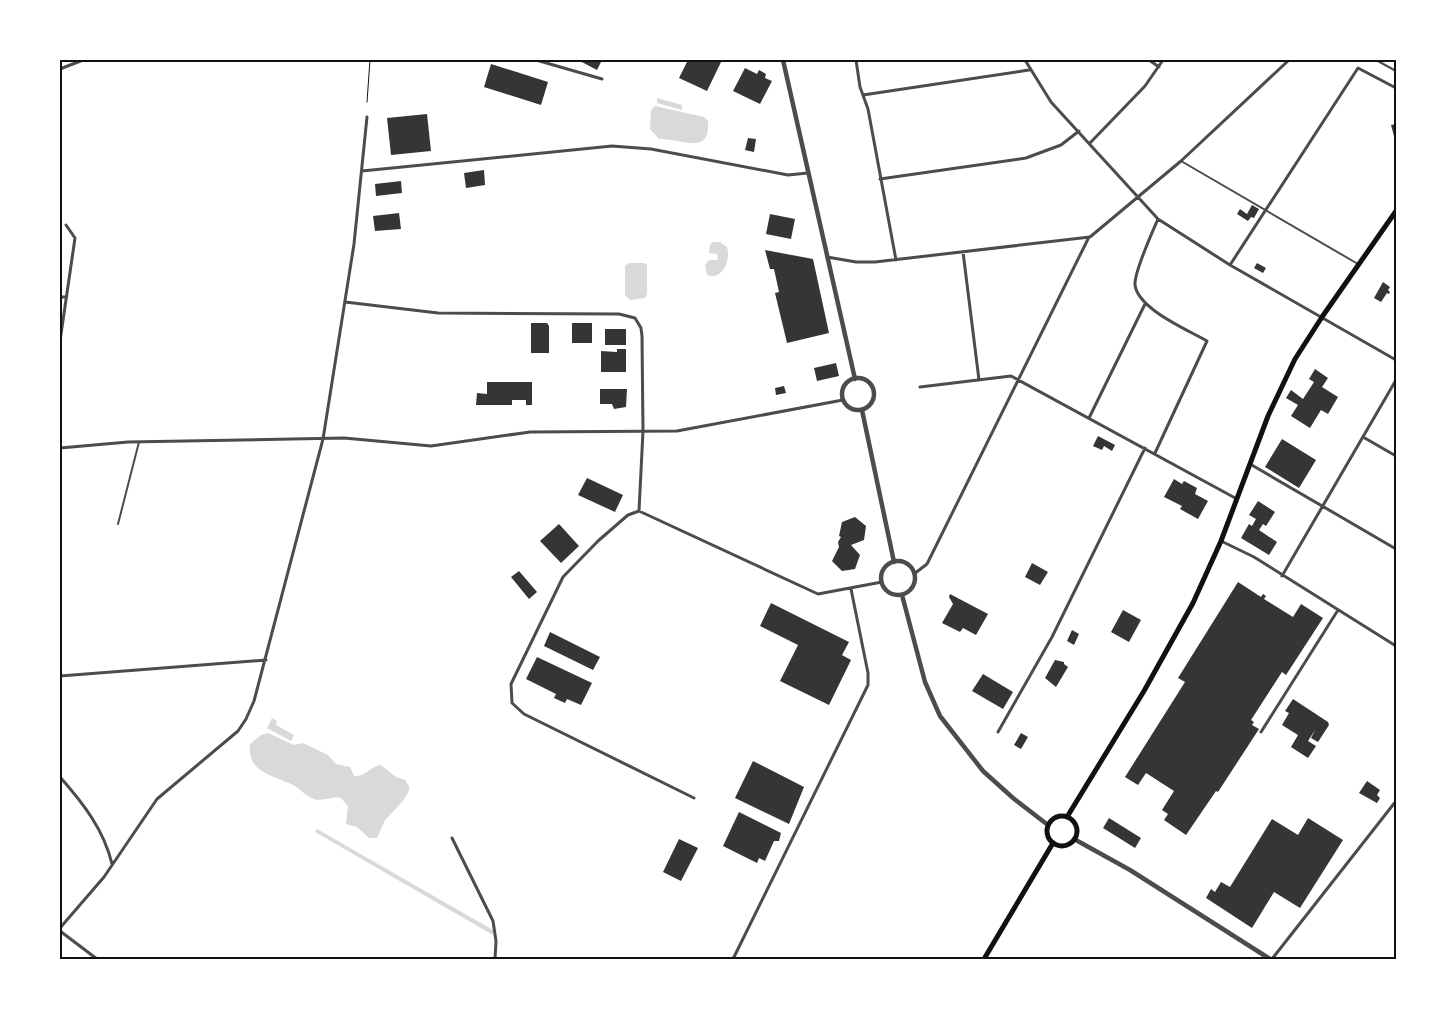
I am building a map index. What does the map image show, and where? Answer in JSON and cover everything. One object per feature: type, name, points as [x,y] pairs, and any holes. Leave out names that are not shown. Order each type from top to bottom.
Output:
[{"type":"main road","points":[[1067,817],[1178,632],[1221,541],[1249,463],[1285,379],[1322,317],[1396,211]]},
{"type":"main road","points":[[1056,817],[1067,817],[1076,829],[1074,839],[1062,846],[1053,843],[1048,834],[1048,825],[1056,817]]},
{"type":"main road","points":[[984,959],[1053,843]]},
{"type":"street","points":[[60,69],[83,60]]},
{"type":"street","points":[[536,60],[602,79]]},
{"type":"street","points":[[783,60],[854,379]]},
{"type":"street","points":[[856,60],[863,95],[868,109],[896,260]]},
{"type":"street","points":[[1025,60],[1029,70],[1051,102],[1158,219],[1230,264],[1396,360]]},
{"type":"street","points":[[1149,60],[1159,66]]},
{"type":"street","points":[[1090,143],[1145,86],[1163,60]]},
{"type":"street","points":[[914,574],[907,564],[894,562],[884,569],[882,582],[887,591],[902,595],[911,589],[914,574],[927,564],[1090,237],[1182,161],[1289,60]]},
{"type":"street","points":[[1230,264],[1358,68],[1396,88]]},
{"type":"street","points":[[863,95],[1029,70]]},
{"type":"street","points":[[60,928],[112,865],[157,799],[238,730],[250,711],[266,660],[323,439],[362,171],[367,116]]},
{"type":"street","points":[[880,178],[1026,158],[1061,145],[1079,131]]},
{"type":"street","points":[[362,171],[612,146],[651,149],[788,175],[808,173]]},
{"type":"street","points":[[1155,453],[1208,341],[1145,304],[1137,293],[1135,284],[1158,219]]},
{"type":"street","points":[[60,341],[75,238],[66,225]]},
{"type":"street","points":[[827,257],[856,262],[896,260],[1090,237]]},
{"type":"street","points":[[963,252],[979,380]]},
{"type":"street","points":[[60,297],[66,296]]},
{"type":"street","points":[[344,302],[438,313],[618,314],[633,317],[638,321],[642,336],[643,432],[639,512]]},
{"type":"street","points":[[1089,418],[1145,304]]},
{"type":"street","points":[[920,387],[1011,376],[1236,498]]},
{"type":"street","points":[[854,379],[864,380],[873,391],[873,400],[862,410],[848,407],[843,400],[842,395],[845,384],[854,379]]},
{"type":"street","points":[[1282,576],[1396,380]]},
{"type":"street","points":[[60,448],[139,442],[323,439],[364,439],[431,446],[530,432],[564,430],[677,431],[843,400]]},
{"type":"street","points":[[862,410],[894,562]]},
{"type":"street","points":[[1363,437],[1396,456]]},
{"type":"street","points":[[998,732],[1052,637],[1146,448]]},
{"type":"street","points":[[1249,463],[1319,505],[1324,505],[1396,549]]},
{"type":"street","points":[[694,798],[524,714],[512,702],[511,684],[563,577],[598,541],[628,515],[639,512],[818,594],[882,582]]},
{"type":"street","points":[[1221,541],[1254,557],[1396,646]]},
{"type":"street","points":[[733,959],[868,685],[868,673],[851,589]]},
{"type":"street","points":[[902,595],[924,682],[940,716],[983,771],[1018,803],[1048,825]]},
{"type":"street","points":[[1261,732],[1338,610]]},
{"type":"street","points":[[60,676],[266,660]]},
{"type":"street","points":[[60,777],[89,813],[109,850],[112,865]]},
{"type":"street","points":[[1074,839],[1130,870],[1271,959],[1396,801]]},
{"type":"street","points":[[452,838],[493,921],[496,941],[495,959]]},
{"type":"street","points":[[60,932],[97,959]]},
{"type":"lane","points":[[1376,60],[1396,71]]},
{"type":"lane","points":[[1182,161],[1358,264]]},
{"type":"lane","points":[[118,524],[139,442]]},
{"type":"path","points":[[367,102],[370,60]]},
{"type":"shaded area","points":[[657,98],[682,105],[682,110],[657,103]]},
{"type":"shaded area","points":[[655,106],[704,117],[708,121],[708,132],[705,139],[692,143],[659,139],[650,129],[651,110]]},
{"type":"shaded area","points":[[713,242],[720,242],[727,247],[728,257],[727,263],[721,272],[713,276],[707,275],[705,265],[709,260],[718,260],[717,254],[709,253],[710,245]]},
{"type":"shaded area","points":[[629,263],[644,263],[647,265],[647,294],[645,298],[630,300],[625,295],[625,266]]},
{"type":"shaded area","points":[[272,718],[277,721],[276,725],[294,735],[291,741],[267,728]]},
{"type":"shaded area","points":[[268,733],[294,745],[303,743],[328,755],[336,764],[350,767],[354,776],[362,775],[381,765],[396,777],[405,780],[409,786],[409,791],[403,801],[385,820],[377,838],[369,838],[357,827],[346,824],[348,806],[341,798],[314,799],[295,786],[257,768],[250,754],[250,744],[261,735]]},
{"type":"shaded area","points":[[317,829],[493,930],[493,935],[315,832]]},
{"type":"building","points":[[578,60],[602,60],[597,70]]},
{"type":"building","points":[[688,60],[722,60],[707,91],[679,78]]},
{"type":"building","points":[[491,64],[548,82],[541,105],[484,87]]},
{"type":"building","points":[[745,68],[757,74],[759,70],[766,74],[765,78],[772,81],[760,104],[733,91]]},
{"type":"building","points":[[427,114],[431,151],[391,155],[387,118]]},
{"type":"building","points":[[1396,124],[1396,135],[1394,136],[1391,125]]},
{"type":"building","points":[[748,138],[756,139],[754,152],[745,150]]},
{"type":"building","points":[[484,170],[485,185],[466,188],[464,173]]},
{"type":"building","points":[[401,181],[402,193],[376,196],[375,184]]},
{"type":"building","points":[[1252,205],[1259,209],[1254,218],[1251,217],[1248,221],[1237,214],[1240,209],[1247,214]]},
{"type":"building","points":[[399,213],[401,229],[375,231],[373,216]]},
{"type":"building","points":[[770,214],[795,219],[791,239],[766,234]]},
{"type":"building","points":[[765,250],[813,259],[829,333],[787,343],[775,293],[779,292],[774,269],[770,269]]},
{"type":"building","points":[[1257,263],[1266,268],[1263,273],[1254,268]]},
{"type":"building","points":[[1383,282],[1390,287],[1388,290],[1390,292],[1389,294],[1387,293],[1381,302],[1374,298]]},
{"type":"building","points":[[531,323],[547,323],[549,326],[549,353],[531,353]]},
{"type":"building","points":[[572,323],[592,323],[592,343],[572,343]]},
{"type":"building","points":[[605,329],[626,329],[626,345],[605,345]]},
{"type":"building","points":[[617,349],[626,349],[626,372],[601,372],[601,351],[617,352]]},
{"type":"building","points":[[836,363],[839,376],[817,381],[814,368]]},
{"type":"building","points":[[1315,369],[1328,378],[1322,387],[1338,397],[1328,414],[1321,410],[1310,428],[1291,416],[1298,405],[1286,398],[1291,390],[1303,399],[1314,382],[1309,379]]},
{"type":"building","points":[[487,382],[532,382],[532,405],[526,405],[526,400],[512,400],[512,405],[476,405],[477,393],[487,394]]},
{"type":"building","points":[[784,386],[786,393],[776,395],[775,388]]},
{"type":"building","points":[[600,389],[627,389],[626,407],[614,409],[612,404],[600,404]]},
{"type":"building","points":[[1098,436],[1115,445],[1112,451],[1104,446],[1102,450],[1093,446]]},
{"type":"building","points":[[1282,439],[1316,460],[1299,488],[1265,467]]},
{"type":"building","points":[[587,478],[623,495],[615,512],[578,495]]},
{"type":"building","points":[[1174,479],[1182,484],[1184,481],[1197,488],[1195,494],[1208,501],[1198,519],[1180,509],[1182,506],[1164,497]]},
{"type":"building","points":[[1258,501],[1275,512],[1266,526],[1263,524],[1259,530],[1277,542],[1269,555],[1241,538],[1249,524],[1252,526],[1256,519],[1249,515]]},
{"type":"building","points":[[855,517],[866,526],[864,540],[851,545],[860,555],[855,569],[842,571],[832,561],[839,547],[838,542],[841,537],[839,536],[842,522]]},
{"type":"building","points":[[559,524],[579,546],[561,563],[540,541]]},
{"type":"building","points":[[1032,563],[1048,572],[1040,585],[1025,577]]},
{"type":"building","points":[[519,571],[537,592],[529,599],[511,577]]},
{"type":"building","points":[[1238,582],[1261,597],[1263,594],[1266,596],[1264,599],[1293,617],[1301,604],[1323,618],[1286,675],[1282,672],[1251,720],[1254,722],[1252,725],[1259,729],[1218,792],[1216,791],[1186,835],[1164,820],[1168,814],[1162,810],[1174,791],[1146,773],[1138,785],[1125,777],[1185,682],[1178,678]]},
{"type":"building","points":[[950,594],[988,614],[976,635],[963,628],[960,632],[942,623],[953,604],[949,597]]},
{"type":"building","points":[[771,603],[849,642],[842,655],[851,660],[829,705],[780,681],[798,645],[760,626]]},
{"type":"building","points":[[1123,610],[1141,620],[1129,642],[1111,632]]},
{"type":"building","points":[[1072,630],[1079,634],[1074,645],[1067,641]]},
{"type":"building","points":[[550,632],[600,657],[593,670],[544,646]]},
{"type":"building","points":[[537,657],[592,683],[581,705],[567,699],[565,703],[554,698],[556,694],[526,679]]},
{"type":"building","points":[[1055,660],[1064,662],[1068,667],[1056,687],[1045,678]]},
{"type":"building","points":[[983,674],[1013,692],[1003,709],[972,691]]},
{"type":"building","points":[[1293,699],[1328,722],[1329,725],[1318,742],[1311,738],[1315,730],[1308,741],[1316,746],[1308,758],[1291,747],[1298,735],[1282,725],[1289,713],[1285,711]]},
{"type":"building","points":[[1021,733],[1028,737],[1021,749],[1014,745]]},
{"type":"building","points":[[753,761],[804,787],[789,824],[735,798]]},
{"type":"building","points":[[1367,781],[1380,790],[1377,795],[1380,798],[1377,803],[1359,793]]},
{"type":"building","points":[[739,812],[781,833],[779,841],[774,841],[765,861],[759,858],[757,863],[723,846]]},
{"type":"building","points":[[1109,818],[1141,838],[1135,848],[1103,828]]},
{"type":"building","points":[[1308,818],[1343,840],[1300,908],[1274,892],[1252,928],[1206,898],[1211,889],[1215,892],[1221,882],[1230,887],[1272,819],[1298,835]]},
{"type":"building","points":[[679,839],[698,848],[681,881],[663,872]]}]
